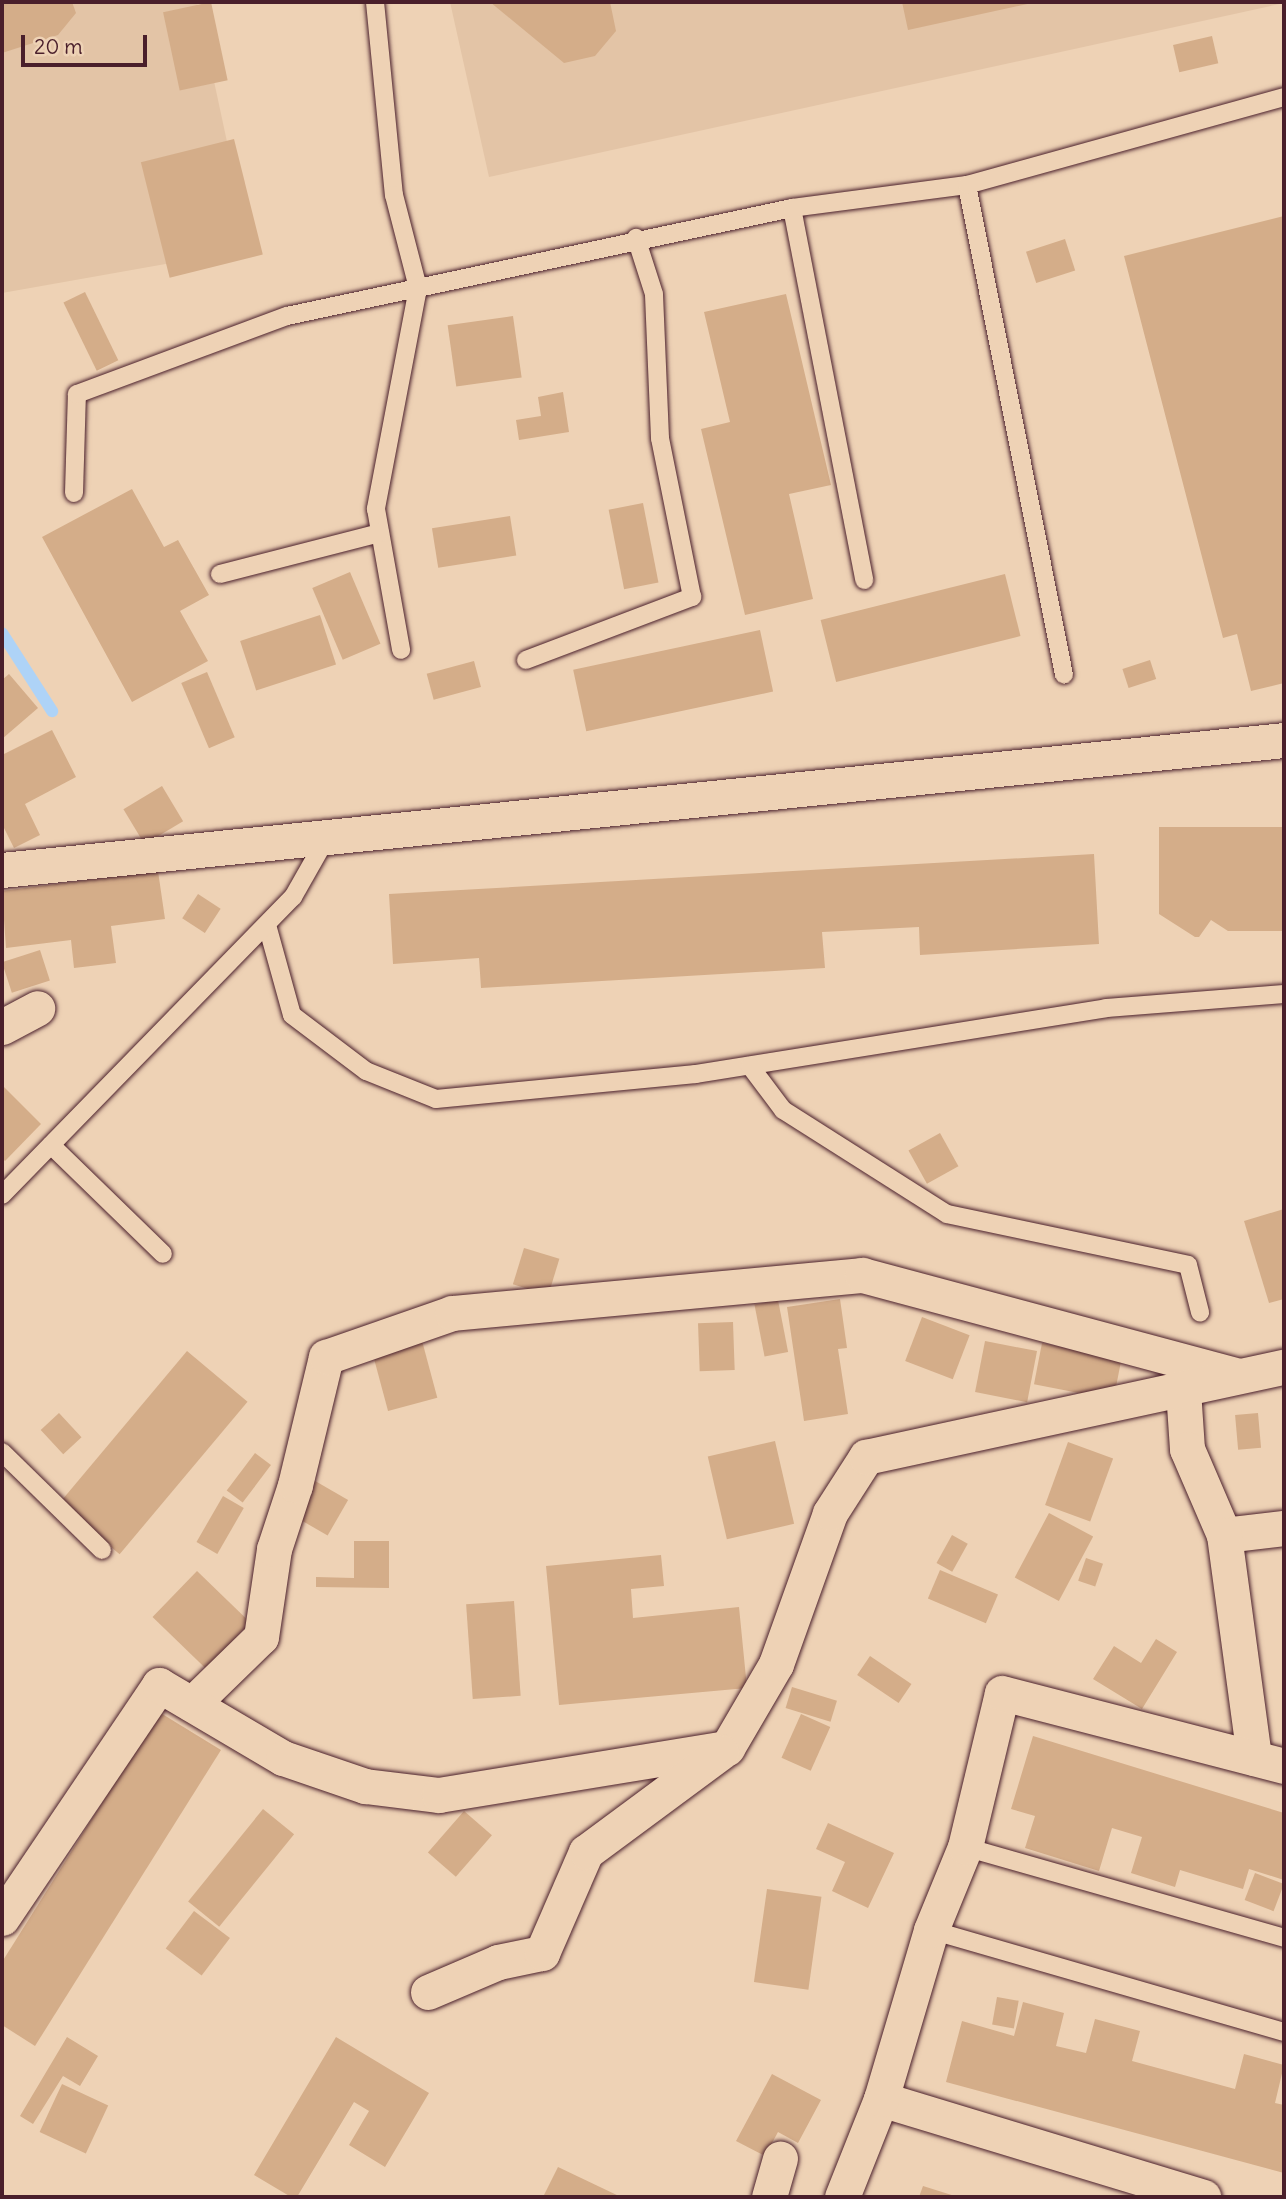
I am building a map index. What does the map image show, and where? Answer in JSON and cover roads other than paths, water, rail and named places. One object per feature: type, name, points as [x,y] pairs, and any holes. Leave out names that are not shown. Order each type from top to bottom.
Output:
[{"type":"street","points":[[2,870],[1284,740]]},
{"type":"street","points":[[2,1027],[37,1008]]},
{"type":"street","points":[[192,1704],[261,1637],[274,1549],[295,1485],[326,1357],[452,1313],[862,1275],[1243,1377]]},
{"type":"street","points":[[428,1992],[498,1962],[542,1953],[586,1852],[727,1748],[776,1664],[830,1513],[866,1457],[1284,1367]]},
{"type":"street","points":[[842,2197],[881,2099],[931,1930],[965,1847],[1002,1693],[1269,1762],[1224,1535],[1187,1448],[1183,1390]]},
{"type":"street","points":[[1224,1535],[1284,1528]]},
{"type":"street","points":[[2,1918],[159,1685],[283,1758],[365,1786],[439,1795],[727,1748]]},
{"type":"street","points":[[881,2099],[1203,2197]]},
{"type":"street","points":[[769,2197],[780,2159]]},
{"type":"lane","points":[[375,2],[394,195],[418,288],[376,509],[401,650]]},
{"type":"lane","points":[[74,493],[77,394],[287,316],[636,238],[792,208],[967,185],[1284,97]]},
{"type":"lane","points":[[967,185],[1064,674]]},
{"type":"lane","points":[[792,208],[864,580]]},
{"type":"lane","points":[[526,660],[692,597],[660,438],[654,293],[636,238]]},
{"type":"lane","points":[[220,573],[380,533]]},
{"type":"lane","points":[[2,1195],[293,897],[326,839]]},
{"type":"lane","points":[[267,925],[292,1015],[366,1071],[436,1099],[750,1066],[1106,1008],[1284,994]]},
{"type":"lane","points":[[750,1066],[783,1110],[947,1214],[1188,1265],[1200,1312]]},
{"type":"lane","points":[[51,1145],[163,1254]]},
{"type":"lane","points":[[2,1452],[102,1550]]},
{"type":"lane","points":[[965,1847],[1284,1938]]},
{"type":"lane","points":[[931,1930],[1284,2032]]},
{"type":"waterway","points":[[2,633],[52,711]]}]
